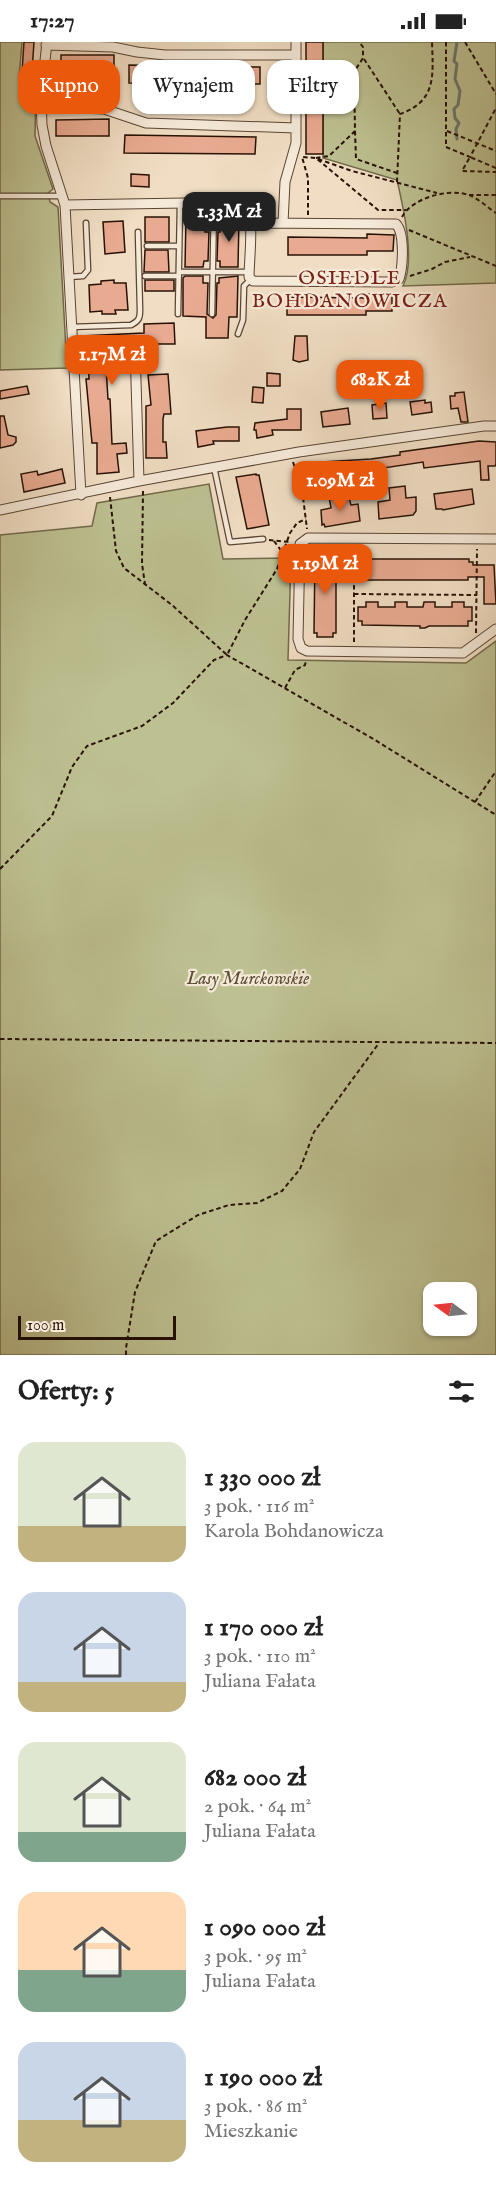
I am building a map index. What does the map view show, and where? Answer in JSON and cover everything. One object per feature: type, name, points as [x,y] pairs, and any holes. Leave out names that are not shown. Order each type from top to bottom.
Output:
[{"type":"street","points":[[283,223],[285,182],[296,143],[296,42]]},
{"type":"street","points":[[45,60],[46,44],[113,47],[165,55],[296,55]]},
{"type":"street","points":[[43,114],[46,146],[61,196],[66,205],[81,495]]},
{"type":"street","points":[[117,114],[146,123],[296,128]]},
{"type":"street","points":[[66,205],[245,202],[249,206],[250,223],[249,276],[392,282],[399,279],[401,232],[398,226],[250,223]]},
{"type":"street","points":[[135,347],[141,481]]},
{"type":"street","points":[[0,510],[289,454],[496,426]]},
{"type":"street","points":[[496,539],[304,541],[298,639],[301,648],[307,651],[463,652],[496,629]]},
{"type":"lane","points":[[0,196],[61,196]]},
{"type":"lane","points":[[212,314],[214,203]]},
{"type":"lane","points":[[178,314],[180,204]]},
{"type":"lane","points":[[69,277],[83,276],[88,270],[86,223]]},
{"type":"lane","points":[[71,327],[131,325],[137,322],[140,317],[138,232]]},
{"type":"lane","points":[[147,246],[179,246]]},
{"type":"lane","points":[[146,276],[212,272],[249,276],[244,286],[243,320],[238,334]]},
{"type":"lane","points":[[214,467],[230,542],[263,540]]},
{"type":"path","points":[[359,42],[363,47]]},
{"type":"path","points":[[366,42],[363,47],[363,58],[354,72],[356,159],[397,173]]},
{"type":"path","points":[[400,114],[411,110],[429,92],[433,75],[432,42]]},
{"type":"path","points":[[446,42],[446,147],[496,170]]},
{"type":"path","points":[[465,42],[496,94]]},
{"type":"path","points":[[363,58],[400,114],[397,182]]},
{"type":"path","points":[[496,108],[462,171],[496,170]]},
{"type":"path","points":[[308,224],[308,178],[302,157],[329,156],[355,131]]},
{"type":"path","points":[[447,131],[496,151]]},
{"type":"path","points":[[316,158],[352,171],[438,193],[496,195]]},
{"type":"path","points":[[316,158],[378,210],[406,210],[438,193]]},
{"type":"path","points":[[469,195],[496,213]]},
{"type":"path","points":[[406,210],[398,226],[496,266]]},
{"type":"path","points":[[399,279],[427,271],[445,262],[470,257]]},
{"type":"path","points":[[263,540],[304,541],[306,519],[302,489],[289,454]]},
{"type":"path","points":[[141,481],[144,505],[142,564],[145,584]]},
{"type":"path","points":[[108,489],[114,517],[116,551],[124,568],[172,605],[227,655],[375,740],[496,815]]},
{"type":"path","points":[[0,869],[52,816],[72,767],[87,746],[142,726],[173,704],[214,660],[227,655],[245,620],[277,569],[285,542],[297,523],[306,519]]},
{"type":"path","points":[[274,541],[282,553]]},
{"type":"path","points":[[354,543],[354,645]]},
{"type":"path","points":[[476,643],[477,547],[486,547]]},
{"type":"path","points":[[354,594],[477,595]]},
{"type":"path","points":[[285,688],[295,670],[305,664],[307,651]]},
{"type":"path","points":[[475,802],[496,771]]},
{"type":"path","points":[[0,1039],[496,1043]]},
{"type":"path","points":[[126,1355],[135,1292],[156,1241],[198,1215],[229,1205],[257,1203],[282,1191],[300,1169],[314,1132],[380,1042]]},
{"type":"green space","points":[[0,42],[22,42],[20,60],[18,60],[18,114],[35,114],[35,136],[53,189],[48,193],[50,202],[58,207],[67,368],[0,370]]},
{"type":"green space","points":[[323,42],[496,42],[496,283],[403,286],[407,275],[408,248],[397,180],[323,158],[323,114],[359,114],[359,60],[323,60]]},
{"type":"green space","name":"Lasy Murckowskie","points":[[209,484],[223,559],[291,558],[288,660],[466,663],[496,641],[496,1355],[0,1355],[0,535],[92,526],[97,503]]},
{"type":"building","points":[[24,42],[34,42],[33,60],[23,60]]},
{"type":"building","points":[[306,42],[323,42],[323,60],[306,60]]},
{"type":"building","points":[[61,55],[114,55],[114,60],[61,60]]},
{"type":"building","points":[[129,65],[132,65],[132,83],[129,83]]},
{"type":"building","points":[[255,67],[260,67],[260,84],[255,84]]},
{"type":"building","points":[[306,114],[323,114],[323,154],[306,154]]},
{"type":"building","points":[[109,119],[109,136],[56,136],[56,120]]},
{"type":"building","points":[[125,135],[256,137],[255,154],[124,153]]},
{"type":"building","points":[[131,174],[149,175],[149,187],[131,186]]},
{"type":"building","points":[[257,197],[271,198],[270,212],[256,212]]},
{"type":"building","points":[[145,217],[169,217],[169,242],[145,242]]},
{"type":"building","points":[[186,217],[205,217],[205,232],[209,232],[208,261],[204,261],[203,267],[185,267]]},
{"type":"building","points":[[221,218],[239,218],[238,267],[220,267],[220,261],[217,261]]},
{"type":"building","points":[[123,221],[125,252],[105,254],[103,222]]},
{"type":"building","points":[[367,234],[394,235],[393,251],[367,251],[367,255],[288,255],[288,237],[367,238]]},
{"type":"building","points":[[145,250],[168,250],[169,272],[144,272]]},
{"type":"building","points":[[203,276],[203,283],[208,283],[207,314],[213,318],[216,315],[219,278],[238,276],[237,317],[229,317],[228,338],[206,338],[206,317],[183,316],[183,278]]},
{"type":"building","points":[[114,280],[114,283],[126,283],[128,310],[115,310],[116,314],[102,314],[102,311],[90,312],[89,285]]},
{"type":"building","points":[[145,280],[174,280],[174,291],[145,291]]},
{"type":"building","points":[[365,294],[392,294],[392,311],[366,311],[366,315],[287,315],[287,297],[365,298]]},
{"type":"building","points":[[174,323],[175,344],[141,344],[135,340],[129,344],[114,344],[115,361],[111,361],[111,366],[106,367],[112,444],[126,443],[127,453],[117,454],[119,472],[97,474],[97,443],[92,443],[86,379],[89,379],[88,351],[81,352],[81,336],[144,333],[144,324]]},
{"type":"building","points":[[295,336],[307,336],[308,360],[299,362],[293,360]]},
{"type":"building","points":[[267,373],[280,374],[280,386],[267,386]]},
{"type":"building","points":[[168,374],[171,414],[164,414],[163,419],[163,442],[166,442],[167,458],[146,458],[146,406],[151,405],[148,375]]},
{"type":"building","points":[[366,374],[375,374],[375,387],[366,387]]},
{"type":"building","points":[[27,386],[29,394],[0,399],[0,391]]},
{"type":"building","points":[[253,387],[264,388],[263,403],[252,402]]},
{"type":"building","points":[[464,392],[468,422],[461,422],[458,408],[451,409],[450,396]]},
{"type":"building","points":[[425,400],[425,403],[431,402],[432,412],[412,415],[410,402]]},
{"type":"building","points":[[386,403],[387,418],[373,419],[372,405]]},
{"type":"building","points":[[348,408],[350,424],[323,427],[321,412]]},
{"type":"building","points":[[287,409],[301,409],[301,430],[272,430],[273,435],[257,438],[256,430],[254,430],[255,423],[287,419]]},
{"type":"building","points":[[0,416],[4,416],[8,435],[16,437],[16,442],[0,448]]},
{"type":"building","points":[[239,427],[239,441],[213,441],[214,444],[198,447],[196,431]]},
{"type":"building","points":[[479,441],[496,442],[496,464],[488,466],[489,480],[481,480],[480,461],[424,468],[423,462],[323,477],[324,481],[316,482],[315,478],[309,479],[306,463],[371,459],[400,455],[400,452]]},
{"type":"building","points":[[62,469],[65,483],[24,492],[21,474],[37,471],[38,475]]},
{"type":"building","points":[[259,475],[269,525],[247,529],[236,477]]},
{"type":"building","points":[[405,486],[406,498],[416,497],[416,511],[413,515],[379,519],[378,502],[390,500],[389,488]]},
{"type":"building","points":[[472,489],[474,504],[443,510],[436,509],[434,494]]},
{"type":"building","points":[[348,494],[351,505],[358,504],[360,521],[325,527],[324,524],[322,525],[321,510],[331,508],[329,497]]},
{"type":"building","points":[[318,551],[333,551],[333,556],[336,556],[336,633],[333,633],[333,637],[317,637],[317,633],[314,633],[315,556],[318,556]]},
{"type":"building","points":[[362,559],[469,559],[473,565],[494,565],[496,604],[484,604],[484,577],[468,577],[468,580],[362,580],[362,577],[358,577],[358,562],[362,562]]},
{"type":"building","points":[[366,602],[378,602],[378,607],[395,607],[395,602],[407,602],[407,607],[423,607],[424,602],[435,602],[435,607],[452,607],[452,602],[464,602],[464,607],[472,607],[472,621],[468,621],[468,626],[429,626],[425,628],[362,625],[362,621],[358,621],[358,607],[366,607]]},
{"type":"waterway","points":[[457,42],[454,61],[457,64],[455,79],[460,91],[458,105],[454,109],[455,118],[459,123],[456,129],[457,139]]},
{"type":"district","name":"OSIEDLE BOHDANOWICZA","points":[[350,288]]}]
